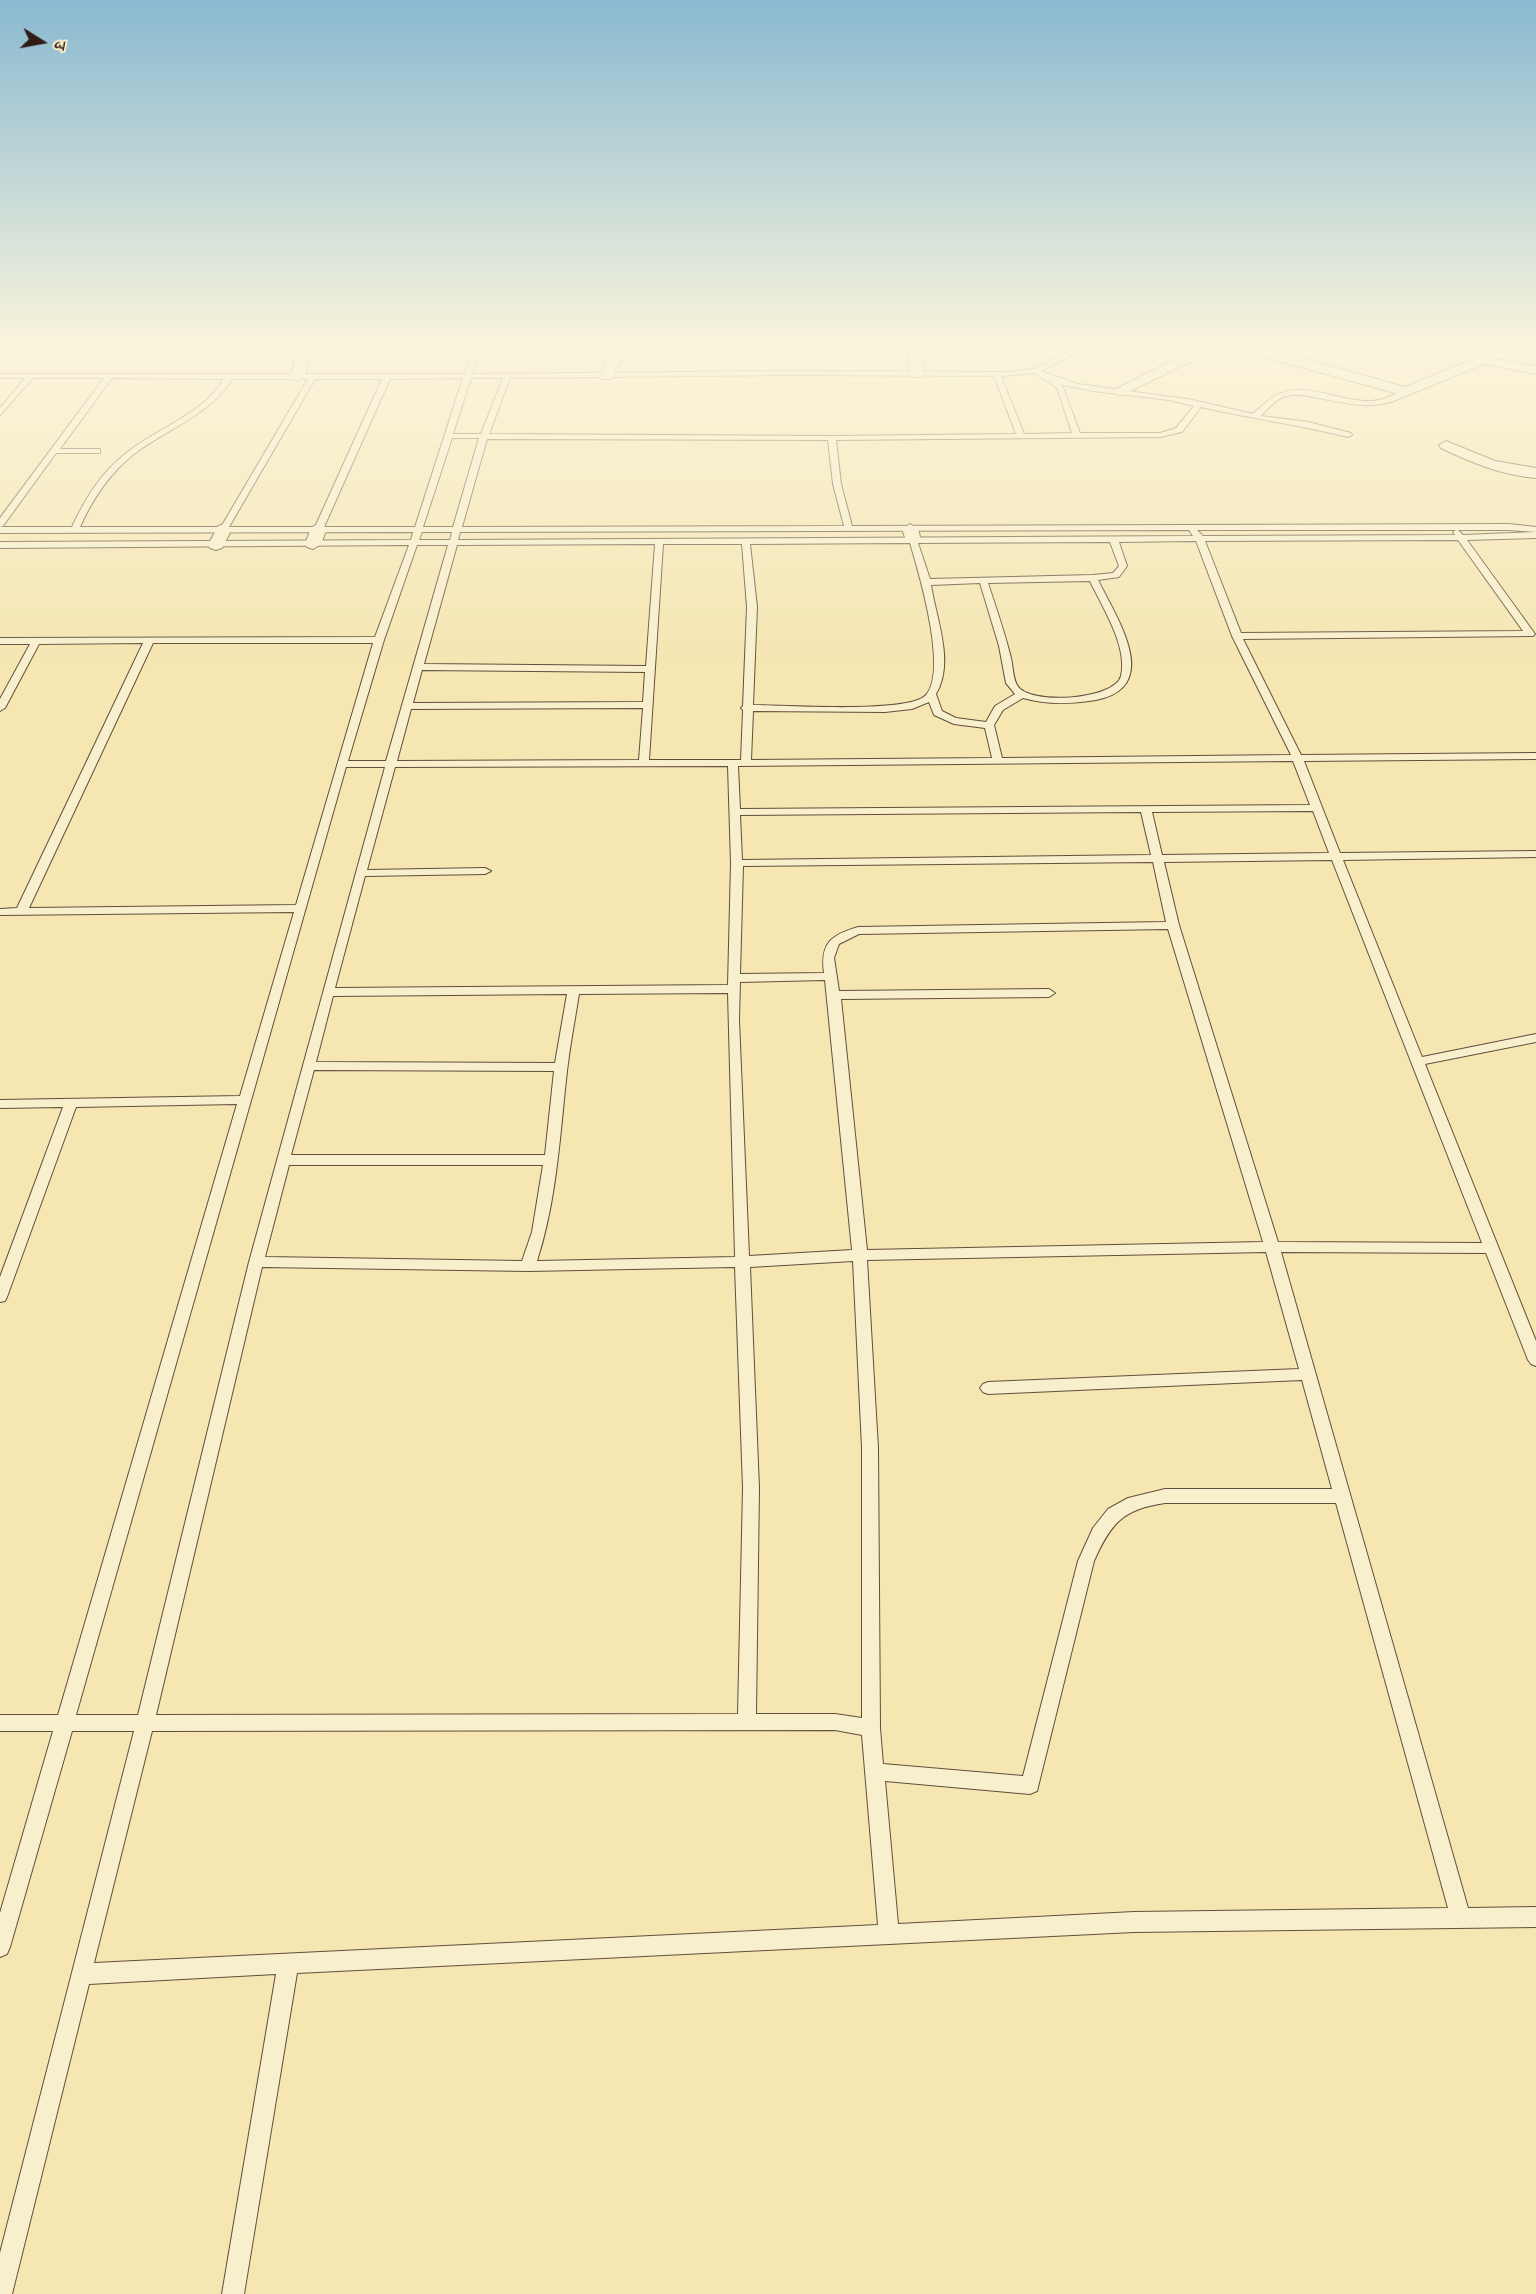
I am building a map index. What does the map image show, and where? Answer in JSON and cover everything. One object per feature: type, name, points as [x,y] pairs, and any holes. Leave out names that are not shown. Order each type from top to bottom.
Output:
[{"type":"street","points":[[1458,451],[1489,466],[1510,471],[1536,473]]},
{"type":"street","points":[[312,544],[319,528]]},
{"type":"street","points":[[216,544],[224,529]]},
{"type":"lane","points":[[0,524],[54,451]]},
{"type":"lane","points":[[75,529],[86,505],[106,473],[131,451]]},
{"type":"lane","points":[[224,529],[270,451]]},
{"type":"lane","points":[[319,528],[354,451]]},
{"type":"lane","points":[[0,1947],[63,1722],[342,764],[442,451]]},
{"type":"lane","points":[[1,2294],[145,1722],[256,1262],[390,764],[480,451]]},
{"type":"lane","points":[[833,451],[837,484],[849,529]]},
{"type":"lane","points":[[0,544],[659,543],[747,542],[911,534],[1453,527],[1509,527],[1536,530]]},
{"type":"lane","points":[[1453,527],[1536,643]]},
{"type":"lane","points":[[0,530],[849,529],[911,534],[1113,538],[1195,532],[1461,538],[1536,535]]},
{"type":"lane","points":[[1195,532],[1237,636],[1297,758],[1536,1360]]},
{"type":"lane","points":[[746,708],[879,709],[922,703],[932,694],[937,684],[939,670],[938,642],[930,614],[926,582],[911,534]]},
{"type":"lane","points":[[926,582],[1093,578],[1116,575],[1121,571],[1122,558],[1113,538]]},
{"type":"lane","points":[[747,542],[752,607],[752,655],[735,812],[737,863],[734,983],[752,1488],[747,1722]]},
{"type":"lane","points":[[644,764],[659,543]]},
{"type":"lane","points":[[983,580],[1004,644],[1012,685],[1021,695],[1045,700],[1095,698],[1110,694],[1123,683],[1127,659],[1125,647],[1093,578]]},
{"type":"lane","points":[[1237,636],[1530,634]]},
{"type":"lane","points":[[0,641],[380,640]]},
{"type":"lane","points":[[0,708],[36,641]]},
{"type":"lane","points":[[22,912],[149,641]]},
{"type":"lane","points":[[418,667],[649,669]]},
{"type":"lane","points":[[932,694],[938,713],[954,721],[989,725]]},
{"type":"lane","points":[[999,761],[989,725],[999,708],[1021,695]]},
{"type":"lane","points":[[407,706],[647,705]]},
{"type":"lane","points":[[342,764],[644,764],[1536,756]]},
{"type":"lane","points":[[735,812],[1317,808]]},
{"type":"lane","points":[[1146,809],[1173,925],[1272,1247],[1461,1918]]},
{"type":"lane","points":[[737,863],[1536,854]]},
{"type":"lane","points":[[360,873],[485,871]]},
{"type":"lane","points":[[0,912],[300,908]]},
{"type":"lane","points":[[889,1935],[871,1728],[870,1448],[860,1255],[834,995],[827,956],[829,947],[836,939],[858,931],[1173,925]]},
{"type":"lane","points":[[328,992],[574,990],[830,976]]},
{"type":"lane","points":[[528,1266],[539,1232],[551,1160],[561,1067],[574,990]]},
{"type":"lane","points":[[834,995],[1049,993]]},
{"type":"lane","points":[[1417,1062],[1536,1038]]},
{"type":"lane","points":[[308,1066],[561,1067]]},
{"type":"lane","points":[[0,1104],[244,1100]]},
{"type":"lane","points":[[0,1297],[71,1103]]},
{"type":"lane","points":[[283,1160],[551,1160]]},
{"type":"lane","points":[[256,1262],[528,1266],[743,1262],[860,1255],[1272,1247],[1491,1248]]},
{"type":"lane","points":[[988,1388],[1308,1374]]},
{"type":"lane","points":[[875,1772],[1030,1785],[1086,1561],[1097,1534],[1107,1519],[1122,1508],[1143,1499],[1165,1496],[1342,1496]]},
{"type":"lane","points":[[0,1723],[834,1722],[871,1728]]},
{"type":"lane","points":[[80,1974],[1134,1922],[1536,1917]]},
{"type":"lane","points":[[233,2294],[288,1964]]}]
